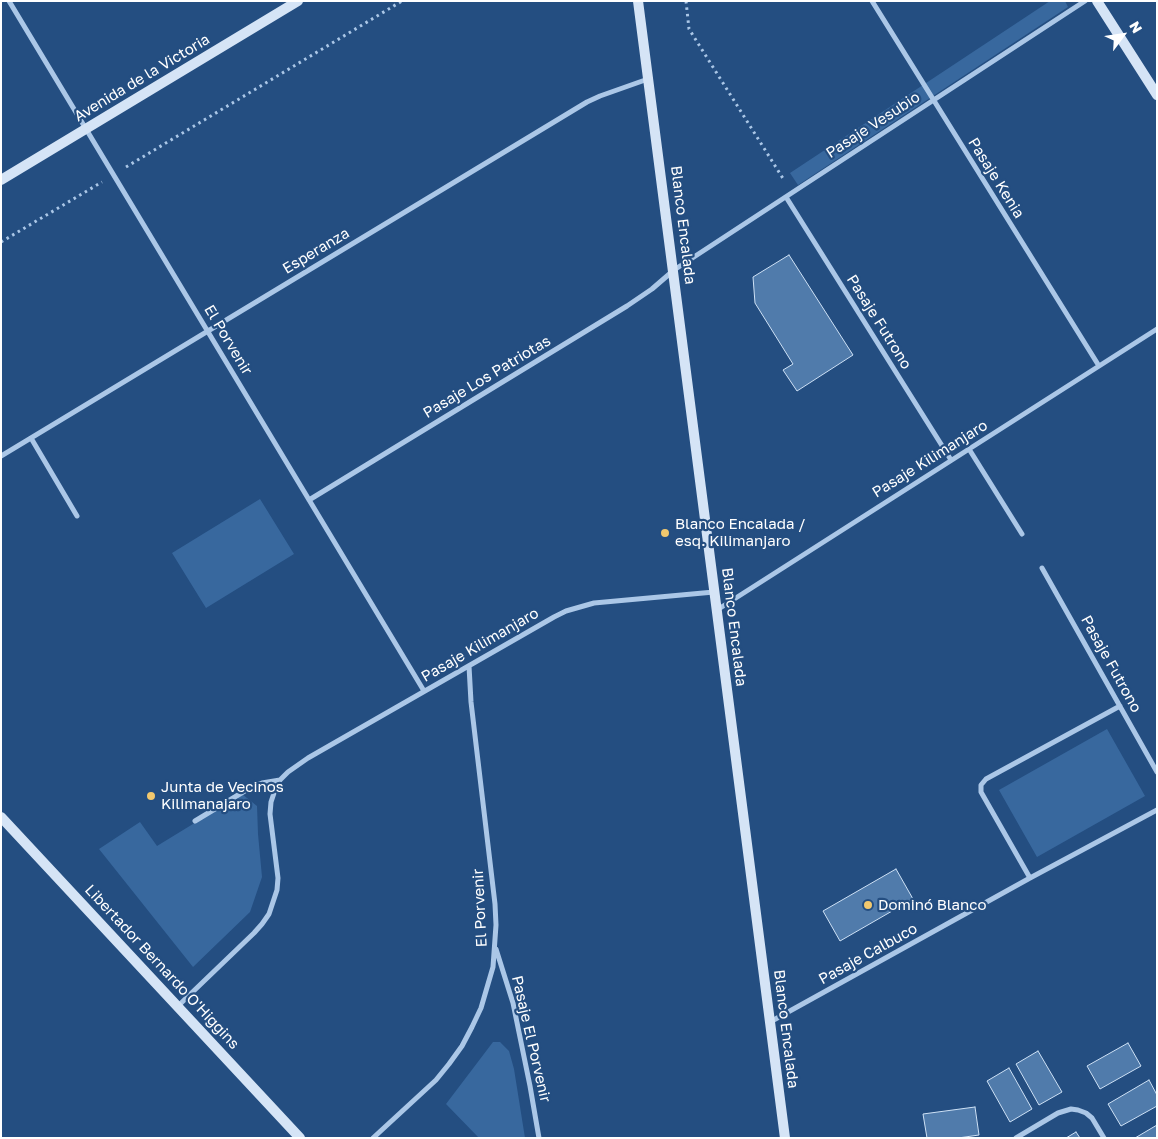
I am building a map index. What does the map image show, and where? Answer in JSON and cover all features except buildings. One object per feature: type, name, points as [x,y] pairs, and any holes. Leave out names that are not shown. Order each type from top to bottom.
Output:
[{"type":"street","name":"El Porvenir","points":[[9,1],[424,691]]},
{"type":"street","name":"Avenida de la Victoria","points":[[1,180],[298,1]]},
{"type":"street","name":"Blanco Encalada","points":[[638,1],[785,1138]]},
{"type":"street","name":"Pasaje Kenia","points":[[872,1],[1099,366]]},
{"type":"street","name":"Pasaje Vesubio","points":[[674,270],[1085,1]]},
{"type":"street","points":[[1097,1],[1157,95]]},
{"type":"street","name":"Esperanza","points":[[1,456],[587,102],[648,79]]},
{"type":"street","name":"Pasaje Futrono","points":[[786,197],[951,460]]},
{"type":"street","name":"Pasaje Los Patriotas","points":[[309,500],[627,306],[652,289],[674,270]]},
{"type":"street","name":"Pasaje Kilimanjaro","points":[[717,610],[1157,330]]},
{"type":"street","points":[[31,438],[77,516]]},
{"type":"street","points":[[969,449],[1022,534]]},
{"type":"street","name":"Pasaje Futrono","points":[[1042,568],[1157,772]]},
{"type":"street","name":"Pasaje Kilimanjaro","points":[[178,1006],[254,933],[268,914],[277,890],[278,878],[270,814],[271,802],[280,780],[297,765],[554,617],[580,606],[594,603],[714,592]]},
{"type":"street","name":"El Porvenir","points":[[374,1138],[436,1080],[462,1046],[481,1008],[493,967],[496,925],[495,904],[470,696],[469,666]]},
{"type":"street","points":[[1030,878],[981,792],[981,785],[986,779],[1120,706]]},
{"type":"street","name":"Pasaje Kilimanjaro","points":[[195,820],[253,786],[280,780]]},
{"type":"street","name":"Pasaje Calbuco","points":[[770,1022],[1157,810]]},
{"type":"street","name":"Libertador Bernardo O'Higgins","points":[[1,817],[300,1138]]},
{"type":"street","name":"Pasaje El Porvenir","points":[[495,946],[513,1003],[539,1138]]},
{"type":"street","points":[[1016,1138],[1065,1110],[1078,1110],[1086,1113],[1097,1125],[1104,1138]]},
{"type":"path","points":[[1,242],[402,1]]},
{"type":"path","points":[[686,1],[689,29],[792,193]]},
{"type":"shaded area","points":[[1050,1],[1065,1],[1068,7],[798,185],[790,173]]},
{"type":"shaded area","points":[[260,499],[294,554],[206,608],[172,553]]},
{"type":"shaded area","points":[[1107,729],[1145,796],[1037,857],[999,790]]},
{"type":"shaded area","points":[[242,794],[257,806],[262,877],[250,912],[193,967],[99,849],[140,822],[157,846]]},
{"type":"shaded area","points":[[493,1042],[500,1042],[509,1051],[514,1069],[525,1138],[479,1138],[446,1104]]},
{"type":"place","name":"Blanco Encalada / esq. Kilimanjaro","points":[[665,533]]},
{"type":"place","name":"Junta de Vecinos Kilimanajaro","points":[[151,796]]},
{"type":"place","name":"Dominó Blanco","points":[[868,905]]}]
